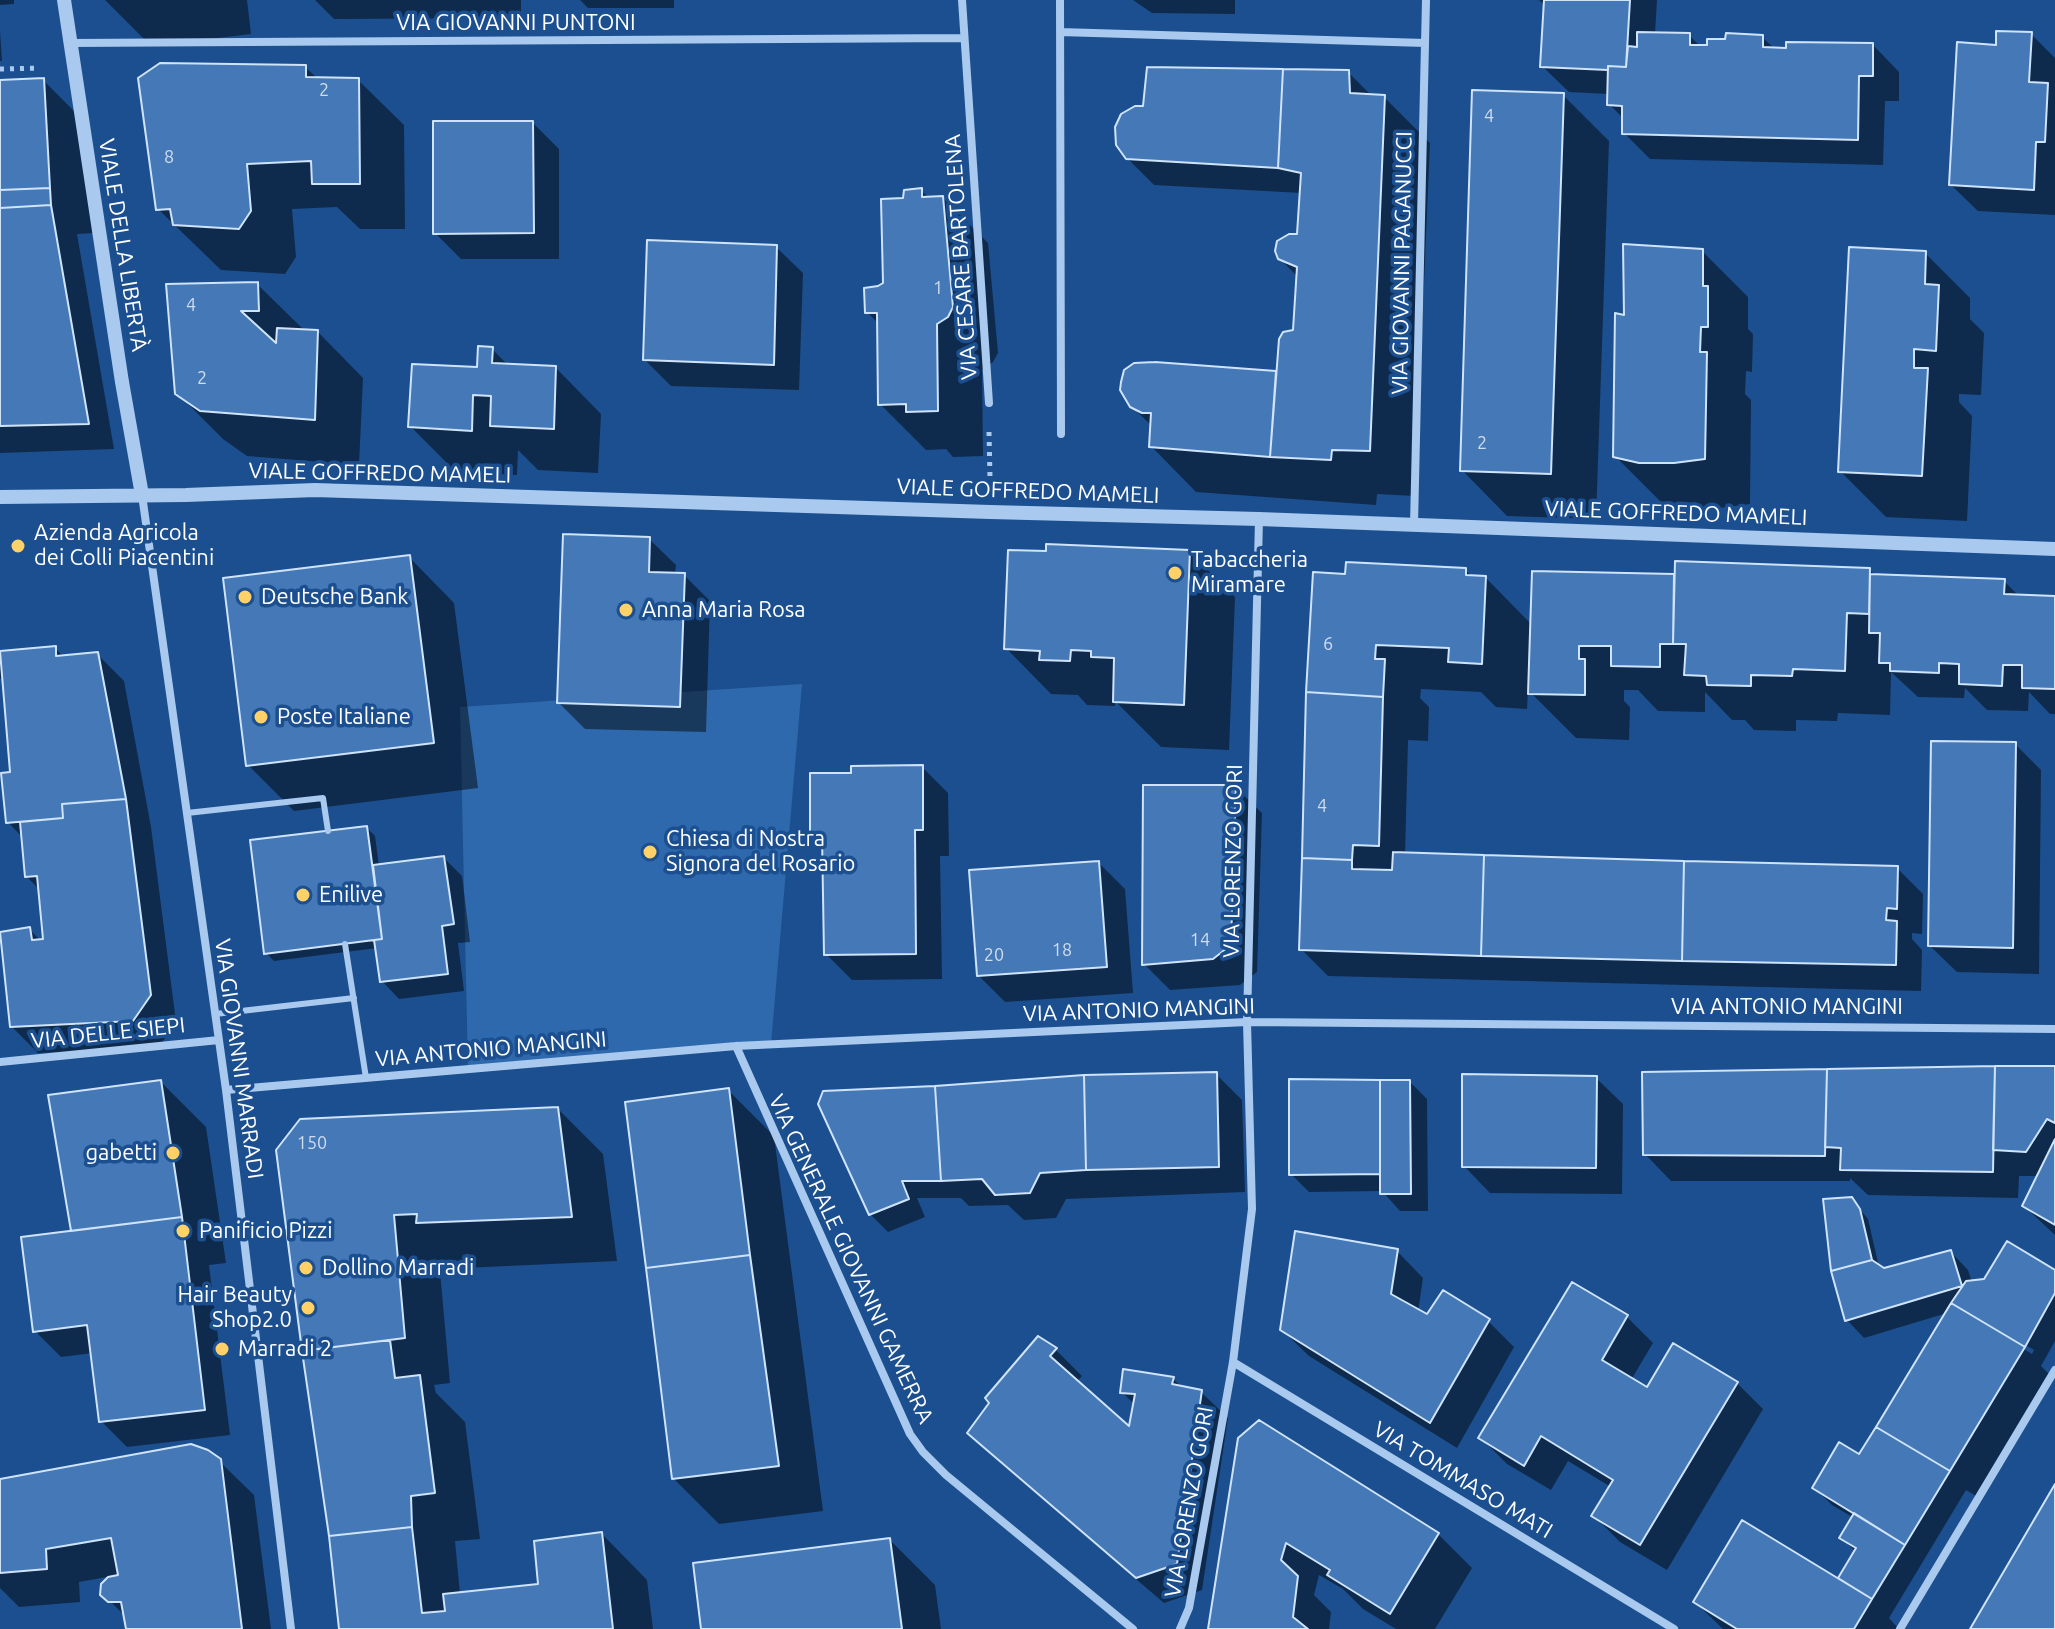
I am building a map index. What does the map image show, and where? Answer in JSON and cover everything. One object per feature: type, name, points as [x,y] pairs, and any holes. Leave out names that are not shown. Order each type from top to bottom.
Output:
[{"type":"street","name":"VIALE DELLA LIBERTÀ","points":[[64,0],[142,495]]},
{"type":"street","name":"VIA CESARE BARTOLENA","points":[[962,0],[989,403]]},
{"type":"street","points":[[1060,0],[1061,434]]},
{"type":"street","name":"VIA GIOVANNI PAGANUCCI","points":[[1414,526],[1426,0]]},
{"type":"street","points":[[1060,32],[1425,43]]},
{"type":"street","name":"VIA GIOVANNI PUNTONI","points":[[69,43],[964,38]]},
{"type":"street","name":"VIALE GOFFREDO MAMELI","points":[[0,497],[315,490],[1259,519],[2055,549]]},
{"type":"street","name":"VIA GIOVANNI MARRADI","points":[[142,495],[226,1090],[291,1629]]},
{"type":"street","name":"VIA LORENZO GORI","points":[[1180,1629],[1189,1608],[1233,1362],[1252,1209],[1247,1022],[1259,519]]},
{"type":"street","name":"VIA ANTONIO MANGINI","points":[[226,1090],[736,1046],[1247,1022],[2055,1029]]},
{"type":"street","name":"VIA DELLE SIEPI","points":[[0,1062],[219,1040]]},
{"type":"street","name":"VIA GENERALE GIOVANNI GAMERRA","points":[[736,1046],[910,1434],[946,1475],[1133,1629]]},
{"type":"street","name":"VIA TOMMASO MATI","points":[[1233,1362],[1674,1629]]},
{"type":"street","points":[[1900,1629],[2055,1370]]},
{"type":"lane","points":[[187,813],[323,798],[328,831]]},
{"type":"lane","points":[[345,944],[366,1078]]},
{"type":"lane","points":[[215,1014],[354,998]]},
{"type":"path","points":[[0,69],[49,67]]},
{"type":"path","name":"VIA CESARE BARTOLENA","points":[[989,403],[990,512]]},
{"type":"shaded area","points":[[802,684],[771,1044],[468,1069],[460,707]]},
{"type":"building","points":[[1544,0],[1630,0],[1626,67],[1608,66],[1608,70],[1540,67]]},
{"type":"building","points":[[1996,31],[2032,32],[2029,82],[2048,83],[2045,142],[2036,142],[2034,190],[1949,185],[1957,42],[1996,45]]},
{"type":"building","points":[[1637,32],[1690,33],[1690,45],[1707,45],[1707,39],[1725,39],[1726,33],[1763,35],[1763,47],[1786,48],[1786,42],[1873,43],[1873,76],[1859,76],[1858,140],[1622,134],[1622,106],[1607,105],[1608,66],[1626,67],[1628,46],[1637,47]]},
{"type":"building","points":[[160,63],[306,65],[306,77],[359,78],[360,184],[312,184],[311,161],[247,164],[251,211],[239,229],[173,225],[170,209],[156,210],[138,78]]},
{"type":"building","points":[[1147,67],[1283,69],[1278,168],[1126,159],[1116,145],[1115,127],[1121,114],[1135,106],[1143,106]]},
{"type":"building","points":[[1283,69],[1349,70],[1350,93],[1385,95],[1370,451],[1332,450],[1331,460],[1270,457],[1279,339],[1283,332],[1293,330],[1297,267],[1278,259],[1275,251],[1277,241],[1289,234],[1297,234],[1301,173],[1278,168]]},
{"type":"building","points":[[44,78],[50,188],[0,190],[0,80]]},
{"type":"building","points":[[1472,90],[1564,93],[1551,474],[1460,471]]},
{"type":"building","points":[[433,121],[533,121],[534,233],[433,234]]},
{"type":"building","points":[[50,188],[51,205],[0,208],[0,190]]},
{"type":"building","points":[[922,188],[922,197],[943,196],[953,307],[948,317],[937,324],[938,411],[906,412],[906,404],[878,405],[877,313],[865,313],[864,288],[883,283],[881,199],[903,198],[904,190]]},
{"type":"building","points":[[51,205],[89,424],[0,426],[0,208]]},
{"type":"building","points":[[647,240],[777,245],[774,365],[643,360]]},
{"type":"building","points":[[1623,244],[1703,249],[1703,286],[1708,286],[1708,327],[1701,327],[1700,352],[1707,352],[1705,459],[1639,463],[1613,457],[1615,313],[1624,315]]},
{"type":"building","points":[[1849,247],[1926,251],[1925,284],[1939,285],[1936,351],[1914,349],[1914,368],[1928,368],[1922,476],[1838,472]]},
{"type":"building","points":[[258,282],[259,311],[241,311],[276,343],[277,328],[318,330],[315,420],[200,411],[175,394],[166,284]]},
{"type":"building","points":[[478,346],[493,347],[492,363],[556,366],[554,429],[490,426],[491,396],[473,395],[472,431],[408,427],[412,364],[477,367]]},
{"type":"building","points":[[1134,363],[1276,371],[1270,457],[1149,447],[1151,413],[1142,413],[1130,407],[1120,390],[1124,370]]},
{"type":"building","points":[[563,534],[650,537],[649,572],[685,573],[680,707],[557,703]]},
{"type":"building","points":[[1046,544],[1190,550],[1184,705],[1113,702],[1114,658],[1091,657],[1091,651],[1071,650],[1070,661],[1039,660],[1040,651],[1004,649],[1008,550],[1046,551]]},
{"type":"building","points":[[410,555],[434,743],[246,766],[223,578]]},
{"type":"building","points":[[1675,561],[1870,568],[1869,614],[1847,613],[1845,671],[1793,669],[1792,676],[1751,675],[1751,686],[1707,685],[1706,676],[1684,675],[1686,644],[1673,644]]},
{"type":"building","points":[[1346,562],[1466,568],[1466,575],[1486,576],[1482,664],[1448,662],[1449,648],[1376,645],[1375,659],[1385,659],[1383,697],[1306,692],[1313,572],[1345,574]]},
{"type":"building","points":[[1532,571],[1674,574],[1673,644],[1660,644],[1660,667],[1611,666],[1611,646],[1579,646],[1579,659],[1585,659],[1585,695],[1528,694]]},
{"type":"building","points":[[1870,574],[2005,579],[2004,594],[2055,596],[2055,689],[2022,688],[2022,665],[2003,665],[2002,686],[1959,684],[1959,664],[1939,663],[1939,673],[1890,671],[1890,663],[1879,663],[1880,633],[1869,633]]},
{"type":"building","points":[[56,646],[56,656],[98,652],[126,799],[62,804],[63,818],[6,823],[1,773],[10,772],[0,651]]},
{"type":"building","points":[[1306,692],[1383,697],[1379,846],[1353,845],[1352,860],[1302,858]]},
{"type":"building","points":[[1931,741],[2016,742],[2013,948],[1928,946]]},
{"type":"building","points":[[923,765],[923,830],[915,830],[916,954],[824,955],[822,835],[810,835],[810,773],[851,773],[851,766]]},
{"type":"building","points":[[1143,785],[1236,785],[1231,945],[1213,959],[1142,965]]},
{"type":"building","points":[[126,799],[151,995],[133,1021],[10,1027],[0,932],[30,927],[32,940],[43,939],[37,876],[25,877],[20,822],[63,818],[62,804]]},
{"type":"building","points":[[367,826],[382,939],[264,954],[250,840]]},
{"type":"building","points":[[1393,852],[1484,855],[1481,956],[1299,950],[1302,858],[1352,860],[1352,869],[1392,870]]},
{"type":"building","points":[[1484,855],[1684,861],[1682,961],[1481,956]]},
{"type":"building","points":[[444,856],[454,924],[442,926],[448,974],[380,982],[374,940],[382,939],[373,865]]},
{"type":"building","points":[[1099,861],[1107,967],[977,976],[969,870]]},
{"type":"building","points":[[1684,861],[1898,866],[1897,909],[1887,908],[1886,920],[1897,921],[1896,965],[1682,961]]},
{"type":"building","points":[[1995,1066],[1993,1172],[1840,1170],[1841,1148],[1825,1147],[1827,1069]]},
{"type":"building","points":[[1995,1066],[2055,1066],[2055,1123],[2047,1119],[2026,1152],[1993,1150]]},
{"type":"building","points":[[1827,1069],[1825,1156],[1643,1155],[1642,1072]]},
{"type":"building","points":[[1217,1072],[1219,1167],[1086,1170],[1084,1075]]},
{"type":"building","points":[[1462,1074],[1597,1076],[1596,1168],[1462,1167]]},
{"type":"building","points":[[1084,1075],[1086,1170],[1040,1173],[1030,1193],[995,1195],[982,1179],[941,1181],[935,1086]]},
{"type":"building","points":[[1289,1079],[1380,1080],[1380,1174],[1289,1175]]},
{"type":"building","points":[[161,1080],[182,1217],[71,1231],[48,1095]]},
{"type":"building","points":[[1380,1080],[1410,1080],[1411,1194],[1380,1194]]},
{"type":"building","points":[[935,1086],[941,1181],[902,1181],[909,1199],[869,1215],[818,1104],[823,1091]]},
{"type":"building","points":[[729,1088],[750,1255],[646,1268],[625,1102]]},
{"type":"building","points":[[558,1107],[572,1217],[416,1223],[417,1214],[394,1215],[405,1338],[302,1351],[276,1150],[300,1119]]},
{"type":"building","points":[[2055,1139],[2055,1225],[2022,1206]]},
{"type":"building","points":[[1852,1197],[1860,1209],[1872,1260],[1831,1271],[1823,1199]]},
{"type":"building","points":[[182,1217],[205,1410],[99,1422],[87,1325],[33,1332],[21,1237]]},
{"type":"building","points":[[1295,1231],[1398,1249],[1391,1294],[1427,1314],[1443,1290],[1490,1319],[1430,1423],[1280,1330]]},
{"type":"building","points":[[2007,1241],[2055,1270],[2055,1293],[2025,1347],[1951,1303],[1966,1281],[1984,1279]]},
{"type":"building","points":[[1951,1250],[1962,1286],[1845,1321],[1831,1271],[1872,1260],[1884,1268]]},
{"type":"building","points":[[750,1255],[779,1466],[672,1479],[646,1268]]},
{"type":"building","points":[[1572,1282],[1628,1315],[1602,1360],[1647,1387],[1673,1343],[1738,1382],[1640,1545],[1591,1516],[1613,1480],[1541,1436],[1524,1466],[1478,1438]]},
{"type":"building","points":[[1951,1303],[2025,1347],[1950,1471],[1876,1427]]},
{"type":"building","points":[[1038,1336],[1057,1348],[1050,1356],[1129,1426],[1135,1394],[1120,1393],[1123,1369],[1174,1377],[1172,1384],[1202,1390],[1177,1564],[1136,1578],[967,1433],[989,1403],[985,1398]]},
{"type":"building","points":[[390,1340],[395,1378],[420,1375],[435,1493],[411,1496],[412,1527],[329,1536],[302,1351]]},
{"type":"building","points":[[1259,1420],[1439,1533],[1390,1614],[1327,1575],[1330,1570],[1286,1543],[1281,1560],[1298,1576],[1293,1617],[1308,1629],[1208,1629],[1238,1438]]},
{"type":"building","points":[[1876,1427],[1950,1471],[1905,1545],[1812,1488],[1839,1442],[1859,1454]]},
{"type":"building","points":[[191,1444],[221,1459],[242,1629],[126,1629],[121,1602],[108,1602],[100,1595],[101,1584],[108,1577],[118,1575],[111,1538],[46,1549],[47,1569],[0,1573],[0,1479]]},
{"type":"building","points":[[2055,1484],[2055,1629],[1970,1629]]},
{"type":"building","points":[[1854,1513],[1905,1545],[1872,1599],[1838,1578],[1856,1548],[1839,1538]]},
{"type":"building","points":[[1742,1520],[1872,1599],[1854,1629],[1737,1629],[1693,1602]]},
{"type":"building","points":[[412,1527],[422,1613],[445,1611],[443,1594],[538,1584],[534,1541],[602,1532],[613,1629],[339,1629],[329,1536]]},
{"type":"building","points":[[890,1538],[902,1629],[701,1629],[693,1563]]},
{"type":"place","name":"Azienda Agricola dei Colli Piacentini","points":[[18,546]]},
{"type":"place","name":"Tabaccheria Miramare","points":[[1175,573]]},
{"type":"place","name":"Deutsche Bank","points":[[245,597]]},
{"type":"place","name":"Anna Maria Rosa","points":[[626,610]]},
{"type":"place","name":"Poste Italiane","points":[[261,717]]},
{"type":"place","name":"Chiesa di Nostra Signora del Rosario","points":[[650,852]]},
{"type":"place","name":"Enilive","points":[[303,895]]},
{"type":"place","name":"gabetti","points":[[173,1153]]},
{"type":"place","name":"Panificio Pizzi","points":[[183,1231]]},
{"type":"place","name":"Dollino Marradi","points":[[306,1268]]},
{"type":"place","name":"Hair Beauty Shop2.0","points":[[308,1308]]},
{"type":"place","name":"Marradi 2","points":[[222,1349]]}]
